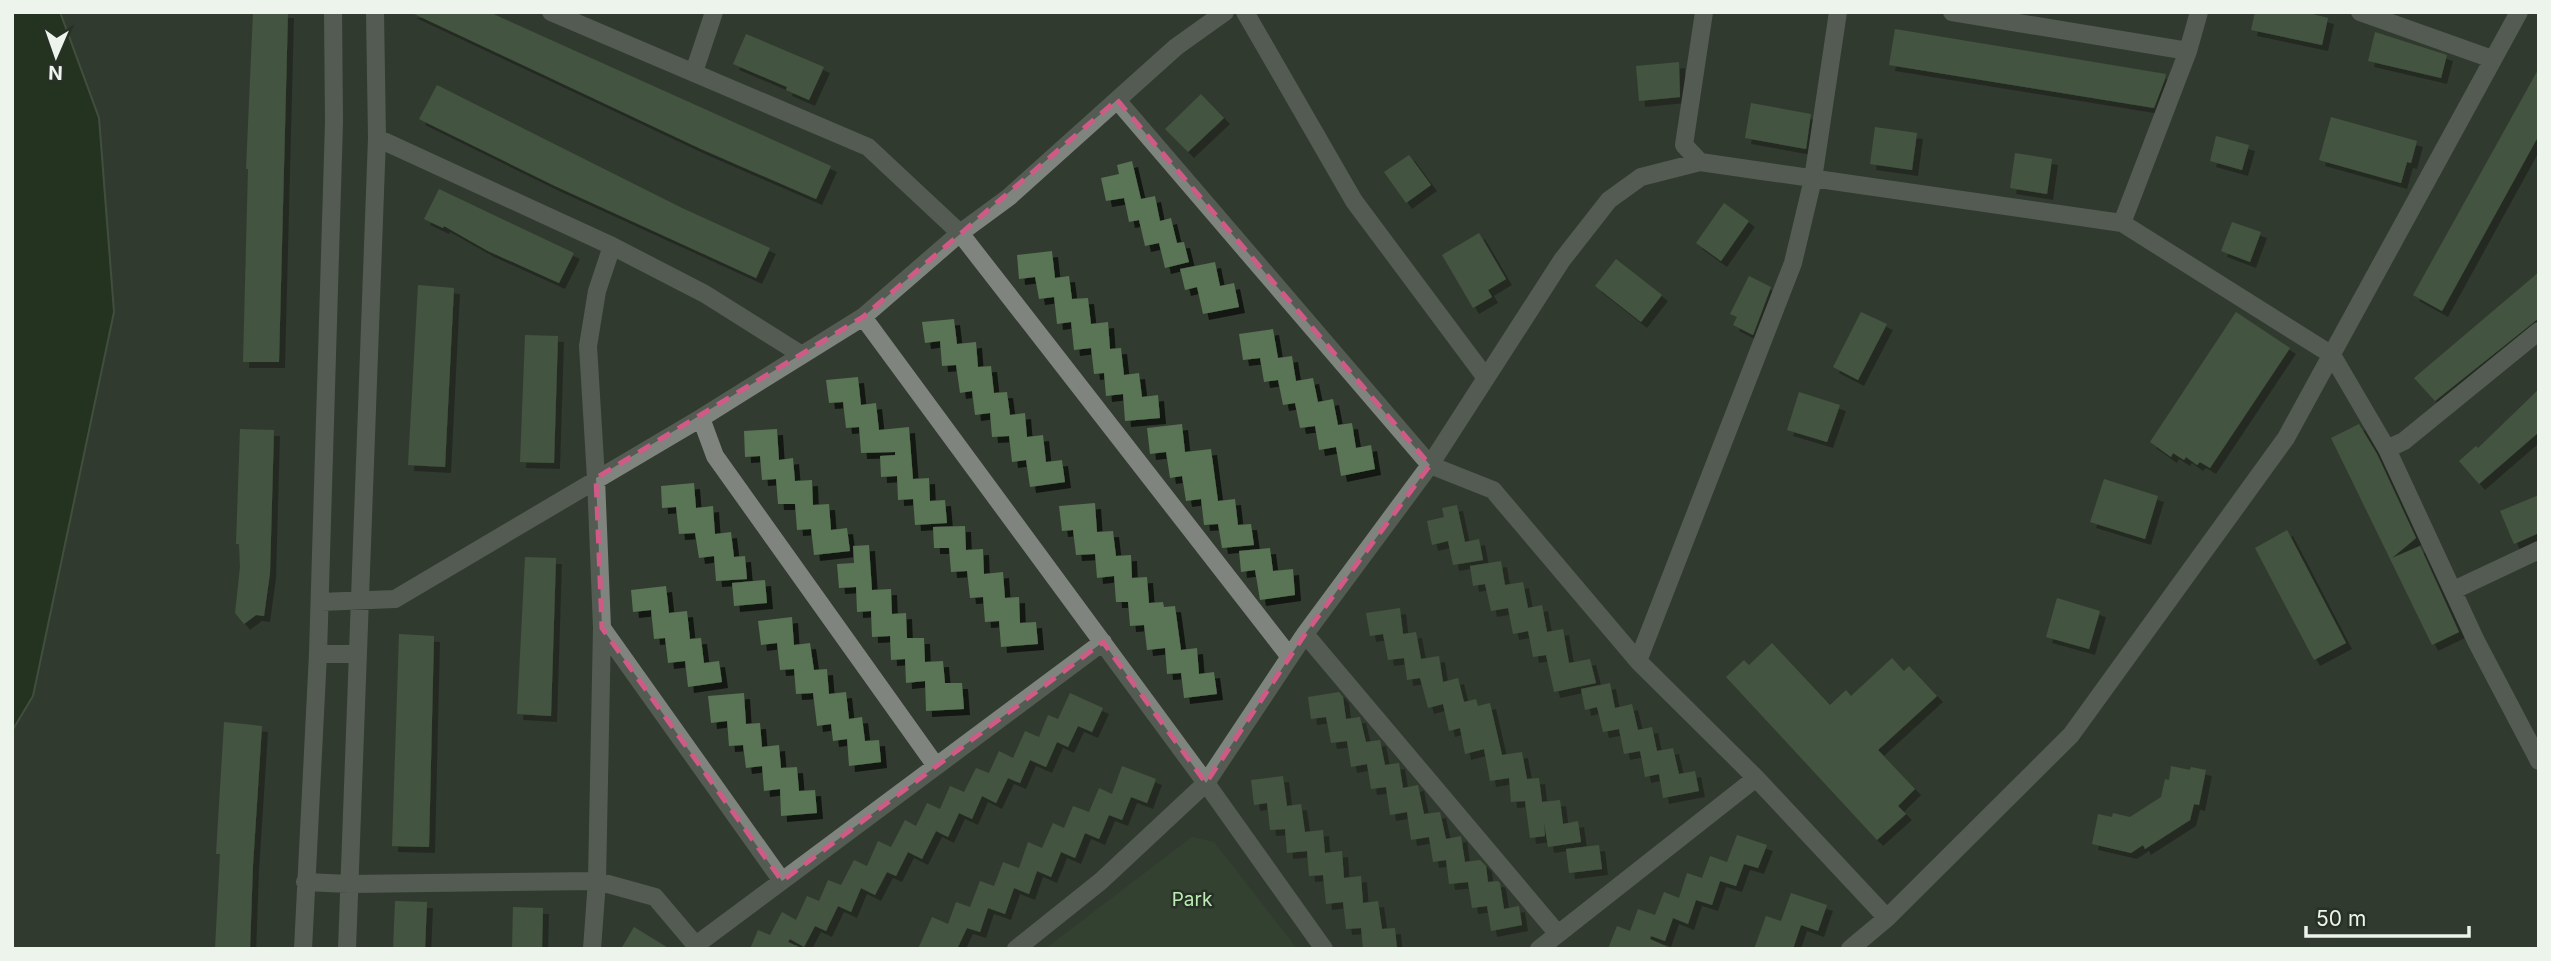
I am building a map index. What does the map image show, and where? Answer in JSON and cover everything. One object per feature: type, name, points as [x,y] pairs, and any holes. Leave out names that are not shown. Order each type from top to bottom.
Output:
[{"type":"street","points":[[303,949],[320,602],[334,122],[333,12]]},
{"type":"street","points":[[347,949],[377,138],[375,12]]},
{"type":"street","points":[[551,12],[868,147],[960,233],[1290,657]]},
{"type":"street","points":[[694,72],[714,12]]},
{"type":"street","points":[[320,602],[395,598],[701,418],[863,317],[960,233],[1009,197],[1176,47],[1225,12]]},
{"type":"street","points":[[1245,12],[1354,201],[1486,377]]},
{"type":"street","points":[[1700,162],[1684,145],[1704,12]]},
{"type":"street","points":[[1638,661],[1793,263],[1813,179],[1839,12]]},
{"type":"street","points":[[1952,12],[2188,51]]},
{"type":"street","points":[[2122,223],[2188,51],[2199,12]]},
{"type":"street","points":[[2360,12],[2492,59]]},
{"type":"street","points":[[1861,945],[2071,735],[2286,438],[2519,12]]},
{"type":"street","points":[[1117,100],[1430,465],[1493,490],[1638,661],[1756,778],[1887,918]]},
{"type":"street","points":[[377,138],[612,246],[705,294],[802,355]]},
{"type":"street","points":[[1016,949],[1101,881],[1206,783],[1305,634],[1430,465],[1562,260],[1609,200],[1641,177],[1700,162],[2122,223],[2332,355],[2387,449],[2476,641],[2539,761]]},
{"type":"street","points":[[592,949],[597,881],[602,628],[588,346],[597,291],[612,246]]},
{"type":"street","points":[[863,317],[1206,783],[1324,949]]},
{"type":"street","points":[[2387,449],[2404,441],[2539,331]]},
{"type":"street","points":[[701,418],[715,456],[936,766]]},
{"type":"street","points":[[2454,590],[2539,550]]},
{"type":"street","points":[[602,628],[782,881]]},
{"type":"street","points":[[1305,634],[1558,934]]},
{"type":"street","points":[[305,882],[349,884],[597,881],[655,897],[698,947],[782,881],[1103,642]]},
{"type":"street","points":[[318,654],[358,654]]},
{"type":"street","points":[[1539,949],[1756,778]]},
{"type":"highlighted area","points":[[1117,100],[1430,465],[1305,634],[1206,783],[1103,642],[782,881],[602,628],[596,478],[863,317]]},
{"type":"green space","name":"Park","points":[[1192,837],[1214,842],[1297,949],[1045,949]]},
{"type":"shaded area","points":[[12,12],[60,12],[99,118],[114,312],[33,696],[12,731]]},
{"type":"building","points":[[253,12],[288,12],[279,362],[243,362],[246,169]]},
{"type":"building","points":[[410,12],[489,12],[831,166],[816,199],[701,149]]},
{"type":"building","points":[[2255,12],[2305,12],[2328,18],[2322,45],[2251,30]]},
{"type":"building","points":[[1895,29],[2166,74],[2154,108],[1889,65]]},
{"type":"building","points":[[2375,32],[2447,55],[2441,78],[2368,61]]},
{"type":"building","points":[[746,34],[824,67],[809,100],[786,90],[787,87],[733,64]]},
{"type":"building","points":[[1679,62],[1680,97],[1639,101],[1636,66]]},
{"type":"building","points":[[2539,68],[2539,135],[2442,311],[2413,295]]},
{"type":"building","points":[[437,85],[682,208],[770,248],[756,278],[555,186],[419,119]]},
{"type":"building","points":[[1201,94],[1224,118],[1188,152],[1165,129]]},
{"type":"building","points":[[1751,103],[1811,114],[1806,149],[1745,138]]},
{"type":"building","points":[[2331,117],[2417,141],[2411,163],[2407,162],[2401,183],[2319,160]]},
{"type":"building","points":[[1875,127],[1917,133],[1912,170],[1870,164]]},
{"type":"building","points":[[2216,136],[2249,145],[2242,170],[2210,161]]},
{"type":"building","points":[[2015,153],[2052,159],[2047,194],[2010,188]]},
{"type":"building","points":[[1409,155],[1431,185],[1406,203],[1384,172]]},
{"type":"building","points":[[1132,161],[1141,199],[1155,196],[1160,221],[1171,218],[1177,243],[1184,242],[1189,262],[1165,268],[1159,243],[1145,246],[1139,220],[1129,222],[1124,198],[1106,201],[1101,178],[1119,174],[1117,165]]},
{"type":"building","points":[[439,189],[574,253],[559,283],[488,251],[444,226],[443,228],[424,219]]},
{"type":"building","points":[[1724,203],[1749,221],[1721,261],[1696,243]]},
{"type":"building","points":[[2232,222],[2261,232],[2250,262],[2221,251]]},
{"type":"building","points":[[1479,233],[1506,279],[1488,290],[1492,297],[1473,308],[1442,255]]},
{"type":"building","points":[[1052,251],[1055,278],[1069,276],[1072,299],[1088,298],[1091,324],[1108,322],[1110,349],[1121,348],[1124,375],[1139,373],[1142,397],[1158,395],[1160,418],[1125,421],[1123,394],[1106,396],[1104,373],[1094,374],[1091,348],[1074,350],[1071,322],[1057,324],[1054,297],[1039,299],[1035,277],[1019,279],[1017,255]]},
{"type":"building","points":[[1616,259],[1662,295],[1641,322],[1595,286]]},
{"type":"building","points":[[1215,262],[1220,286],[1234,283],[1239,307],[1203,314],[1197,287],[1185,290],[1180,269]]},
{"type":"building","points":[[2539,272],[2539,318],[2435,401],[2414,378]]},
{"type":"building","points":[[1749,276],[1771,287],[1753,335],[1733,325],[1737,317],[1730,314]]},
{"type":"building","points":[[418,285],[454,288],[445,467],[408,465]]},
{"type":"building","points":[[1861,312],[1887,324],[1858,380],[1833,367]]},
{"type":"building","points":[[2236,312],[2290,348],[2210,468],[2200,462],[2197,465],[2186,457],[2184,460],[2173,453],[2171,457],[2150,442]]},
{"type":"building","points":[[954,319],[957,344],[976,342],[978,367],[991,366],[994,393],[1007,392],[1010,415],[1025,413],[1027,437],[1043,435],[1046,462],[1062,460],[1065,482],[1030,487],[1026,460],[1012,462],[1009,436],[992,437],[990,413],[975,415],[972,391],[960,393],[956,365],[942,366],[940,341],[925,343],[922,322]]},
{"type":"building","points":[[1273,329],[1278,358],[1292,356],[1296,381],[1313,378],[1318,402],[1333,399],[1338,425],[1352,423],[1356,448],[1371,445],[1375,469],[1341,476],[1336,447],[1319,450],[1315,426],[1300,428],[1295,403],[1283,405],[1278,380],[1264,382],[1260,358],[1243,360],[1239,334]]},
{"type":"building","points":[[525,335],[558,336],[554,463],[520,462]]},
{"type":"building","points":[[858,377],[861,405],[876,403],[879,430],[909,427],[913,479],[929,478],[930,501],[945,500],[947,523],[915,525],[913,499],[898,500],[897,476],[881,477],[880,456],[895,455],[895,452],[861,453],[859,427],[846,428],[843,402],[829,403],[826,380]]},
{"type":"building","points":[[2539,389],[2539,432],[2479,484],[2459,461],[2476,446],[2478,448]]},
{"type":"building","points":[[1799,392],[1840,405],[1827,442],[1787,430]]},
{"type":"building","points":[[1182,424],[1185,452],[1211,449],[1218,501],[1235,499],[1238,525],[1251,524],[1254,545],[1222,548],[1218,524],[1204,525],[1201,499],[1186,501],[1182,476],[1170,478],[1166,452],[1150,454],[1147,428]]},
{"type":"building","points":[[2359,424],[2377,454],[2416,538],[2392,558],[2420,546],[2459,632],[2432,645],[2331,438]]},
{"type":"building","points":[[240,429],[274,430],[270,573],[264,616],[256,615],[244,624],[235,613],[240,567],[239,544],[236,544]]},
{"type":"building","points":[[777,429],[779,460],[793,458],[795,481],[812,480],[813,505],[829,504],[831,530],[847,528],[850,551],[814,555],[811,529],[797,530],[795,504],[778,504],[776,479],[762,480],[760,456],[745,457],[744,431]]},
{"type":"building","points":[[2104,479],[2158,496],[2145,539],[2090,522]]},
{"type":"building","points":[[694,483],[696,508],[713,506],[715,534],[731,532],[734,557],[745,556],[747,579],[716,581],[714,556],[699,558],[695,533],[679,534],[676,507],[662,508],[661,486]]},
{"type":"building","points":[[2539,495],[2539,533],[2514,544],[2500,511]]},
{"type":"building","points":[[1095,503],[1097,532],[1113,531],[1116,556],[1131,555],[1132,578],[1147,577],[1149,603],[1163,602],[1164,607],[1175,606],[1181,650],[1197,648],[1199,674],[1214,672],[1217,694],[1184,698],[1181,673],[1167,674],[1165,648],[1147,650],[1144,625],[1130,626],[1128,602],[1116,602],[1114,576],[1097,578],[1095,554],[1076,555],[1073,530],[1062,531],[1059,506]]},
{"type":"building","points":[[1457,505],[1465,542],[1479,539],[1483,560],[1453,565],[1448,541],[1432,545],[1427,521],[1444,517],[1442,508]]},
{"type":"building","points":[[965,526],[966,550],[983,549],[984,574],[1003,572],[1005,598],[1019,597],[1020,623],[1036,622],[1038,644],[1001,647],[999,621],[985,622],[983,597],[970,598],[967,571],[951,572],[949,548],[934,548],[933,527]]},
{"type":"building","points":[[2287,530],[2346,643],[2314,660],[2255,548]]},
{"type":"building","points":[[869,545],[872,590],[891,589],[892,614],[906,613],[907,638],[924,638],[925,662],[943,661],[945,683],[962,683],[964,709],[926,711],[925,681],[906,683],[905,659],[891,660],[890,636],[872,637],[871,611],[857,612],[856,587],[839,588],[837,564],[854,563],[853,546]]},
{"type":"building","points":[[1270,548],[1273,571],[1293,569],[1295,595],[1260,600],[1255,570],[1241,572],[1239,551]]},
{"type":"building","points":[[525,557],[556,558],[551,716],[517,714]]},
{"type":"building","points":[[1501,561],[1505,585],[1523,582],[1528,608],[1542,605],[1547,632],[1563,629],[1569,663],[1590,659],[1596,683],[1554,692],[1546,655],[1533,657],[1528,631],[1513,634],[1508,608],[1491,611],[1485,584],[1473,586],[1470,566]]},
{"type":"building","points":[[765,580],[767,603],[734,606],[732,583]]},
{"type":"building","points":[[666,586],[669,613],[687,611],[690,639],[701,638],[704,663],[719,661],[722,682],[688,687],[685,661],[668,663],[665,638],[654,639],[651,610],[633,612],[631,590]]},
{"type":"building","points":[[2057,598],[2100,611],[2089,649],[2046,637]]},
{"type":"building","points":[[1400,608],[1403,634],[1416,632],[1421,659],[1439,656],[1443,682],[1458,678],[1464,702],[1476,699],[1478,706],[1490,703],[1502,755],[1522,752],[1527,779],[1539,778],[1542,802],[1560,800],[1563,824],[1578,821],[1581,842],[1548,847],[1544,822],[1545,836],[1530,838],[1525,801],[1511,802],[1509,778],[1490,781],[1484,749],[1465,754],[1460,728],[1449,731],[1443,704],[1428,708],[1420,678],[1407,680],[1404,658],[1388,660],[1383,634],[1370,636],[1366,613]]},
{"type":"building","points":[[792,617],[794,645],[810,643],[814,670],[827,669],[829,694],[846,692],[849,719],[862,717],[865,741],[879,740],[881,762],[849,766],[847,739],[833,741],[831,724],[817,726],[813,693],[796,694],[794,669],[780,670],[777,643],[761,645],[758,621]]},
{"type":"building","points":[[399,634],[434,636],[429,847],[392,846]]},
{"type":"building","points":[[1772,643],[1830,705],[1846,690],[1851,696],[1892,658],[1904,671],[1909,666],[1937,696],[1878,750],[1915,789],[1898,806],[1906,814],[1877,840],[1726,677],[1744,660],[1749,665]]},
{"type":"building","points":[[1610,683],[1615,708],[1632,704],[1638,730],[1652,727],[1657,751],[1673,748],[1679,774],[1695,771],[1699,791],[1663,798],[1659,774],[1645,777],[1640,751],[1624,754],[1619,729],[1603,732],[1597,707],[1585,710],[1581,689]]},
{"type":"building","points":[[1339,692],[1343,697],[1346,719],[1360,717],[1366,742],[1380,740],[1385,765],[1399,763],[1403,788],[1418,785],[1424,814],[1440,812],[1446,839],[1461,836],[1465,862],[1480,860],[1486,866],[1488,882],[1500,883],[1504,909],[1519,906],[1522,925],[1491,931],[1487,906],[1472,908],[1468,882],[1449,884],[1446,860],[1433,862],[1429,837],[1411,840],[1407,812],[1390,815],[1386,787],[1371,789],[1367,764],[1351,767],[1347,741],[1331,743],[1326,717],[1311,719],[1308,697]]},
{"type":"building","points":[[744,693],[746,724],[760,723],[762,747],[779,745],[781,768],[797,767],[799,791],[815,790],[817,813],[781,816],[780,789],[764,791],[762,766],[746,768],[743,745],[729,746],[727,721],[711,723],[708,696]]},
{"type":"building","points":[[1070,693],[1103,708],[1092,732],[1078,726],[1068,747],[1057,742],[1046,767],[1030,760],[1020,783],[1008,778],[996,803],[982,796],[972,819],[959,813],[948,837],[936,831],[922,859],[908,852],[896,876],[887,872],[875,895],[861,888],[851,912],[838,906],[826,931],[815,926],[804,947],[790,939],[788,942],[803,949],[750,949],[758,930],[770,935],[782,912],[796,920],[807,896],[819,901],[828,880],[841,885],[854,860],[867,866],[878,841],[891,847],[905,820],[916,826],[927,803],[940,809],[950,786],[964,792],[976,768],[989,773],[999,751],[1013,758],[1025,731],[1039,737],[1048,715],[1058,719]]},
{"type":"building","points":[[224,722],[262,726],[250,949],[215,949],[220,854],[216,854]]},
{"type":"building","points":[[1122,766],[1156,779],[1147,803],[1131,797],[1122,820],[1109,815],[1099,839],[1085,833],[1075,858],[1061,852],[1051,877],[1037,871],[1029,894],[1014,888],[1005,914],[988,908],[980,932],[967,928],[957,949],[918,949],[932,917],[948,924],[956,902],[970,907],[980,881],[994,886],[1003,862],[1019,868],[1028,842],[1042,848],[1053,823],[1064,828],[1073,806],[1089,812],[1099,788],[1112,794]]},
{"type":"building","points":[[2171,766],[2206,770],[2199,805],[2194,804],[2190,820],[2145,849],[2143,845],[2131,853],[2092,844],[2098,814],[2112,817],[2113,813],[2130,817],[2161,797],[2165,779],[2169,780]]},
{"type":"building","points":[[1283,776],[1287,806],[1301,804],[1305,832],[1323,830],[1325,853],[1342,851],[1344,878],[1361,876],[1363,903],[1378,901],[1382,929],[1395,928],[1397,949],[1363,949],[1361,928],[1346,929],[1343,902],[1326,904],[1323,875],[1309,876],[1307,851],[1287,853],[1285,829],[1270,830],[1267,803],[1254,805],[1251,780]]},
{"type":"building","points":[[1737,835],[1767,845],[1758,868],[1744,864],[1736,886],[1720,881],[1712,905],[1696,900],[1688,924],[1673,918],[1665,941],[1651,936],[1650,939],[1672,949],[1608,949],[1617,926],[1630,931],[1638,909],[1655,915],[1664,892],[1679,898],[1687,873],[1702,878],[1710,856],[1727,862]]},
{"type":"building","points":[[1599,845],[1602,869],[1569,873],[1566,849]]},
{"type":"building","points":[[1791,893],[1827,905],[1818,931],[1801,925],[1793,949],[1754,949],[1766,916],[1781,921]]},
{"type":"building","points":[[395,901],[427,902],[425,949],[393,949]]},
{"type":"building","points":[[513,907],[543,908],[542,949],[512,949]]},
{"type":"building","points":[[634,927],[670,949],[621,949]]}]
